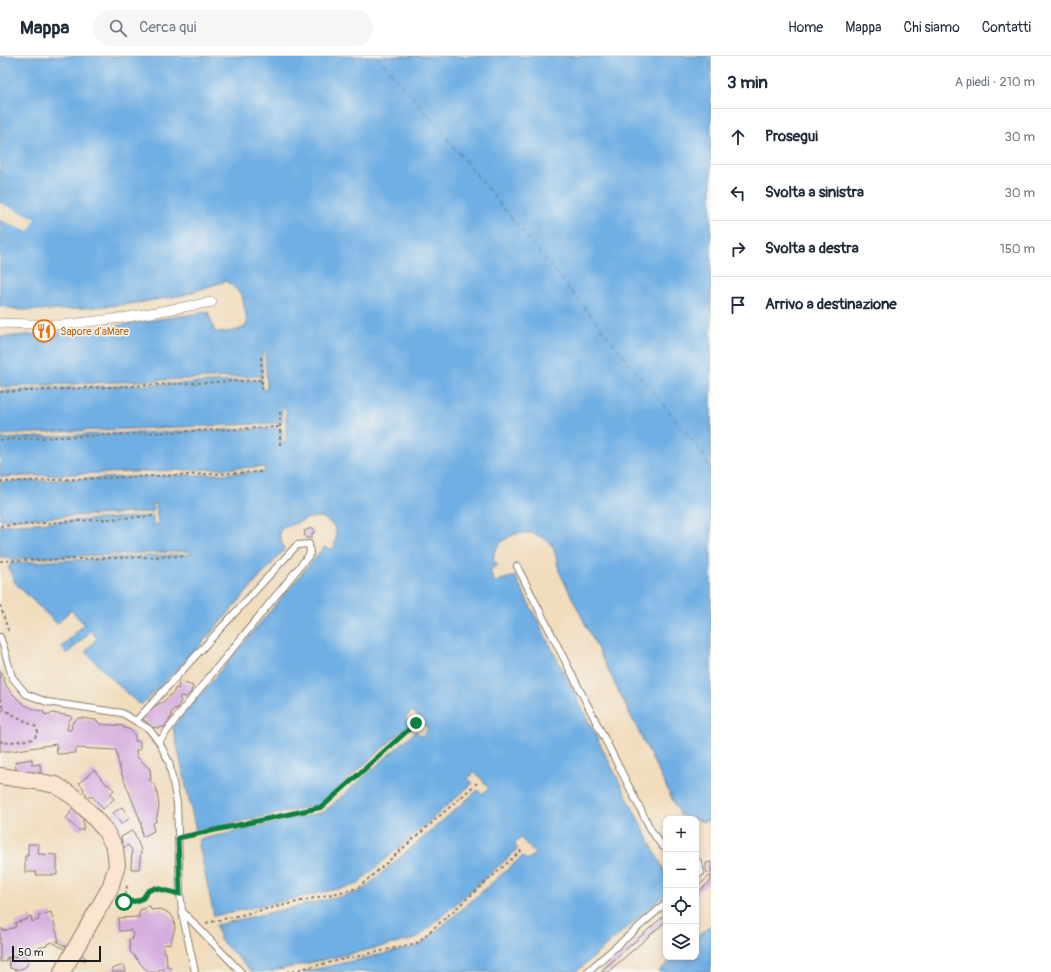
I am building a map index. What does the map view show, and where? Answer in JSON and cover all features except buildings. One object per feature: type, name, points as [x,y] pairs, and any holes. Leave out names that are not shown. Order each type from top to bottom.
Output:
[{"type":"main road","points":[[0,776],[56,785],[74,797],[85,808],[105,830],[115,848],[116,865],[110,888],[62,972]]},
{"type":"street","points":[[0,323],[61,325],[122,318],[212,302]]},
{"type":"lane","points":[[136,721],[297,545],[308,544],[310,554],[184,708],[159,742]]},
{"type":"lane","points":[[517,566],[651,830],[663,846]]},
{"type":"lane","points":[[2,634],[3,645],[12,677],[26,694],[47,702],[122,713],[149,729],[159,742],[169,762],[177,802],[180,894],[194,972]]},
{"type":"lane","points":[[587,972],[663,906]]},
{"type":"lane","points":[[182,911],[240,972]]},
{"type":"path","points":[[261,357],[262,392]]},
{"type":"path","points":[[0,392],[262,380]]},
{"type":"path","points":[[280,412],[280,446]]},
{"type":"path","points":[[0,440],[280,427]]},
{"type":"path","points":[[0,482],[262,472]]},
{"type":"path","points":[[0,526],[154,516]]},
{"type":"path","points":[[0,561],[186,556]]},
{"type":"path","points":[[0,605],[8,630],[2,634]]},
{"type":"path","points":[[0,699],[3,710]]},
{"type":"path","points":[[0,713],[3,710]]},
{"type":"path","points":[[0,741],[4,742],[34,739],[38,732],[36,727],[3,710]]},
{"type":"path","points":[[178,838],[322,807],[416,723]]},
{"type":"path","points":[[196,926],[358,888],[477,784]]},
{"type":"path","points":[[287,972],[417,943],[523,849]]},
{"type":"path","points":[[122,881],[127,887],[124,902],[137,901],[143,898],[148,891],[155,888],[180,894]]},
{"type":"water","points":[[0,56],[711,56],[711,820],[704,822],[699,821],[699,816],[680,815],[559,571],[555,552],[549,542],[540,536],[529,533],[510,536],[499,545],[496,550],[494,562],[498,564],[490,571],[494,582],[515,576],[663,868],[663,897],[576,972],[303,972],[419,946],[523,856],[527,860],[535,854],[521,838],[514,844],[518,849],[416,939],[269,972],[252,972],[220,940],[216,925],[360,892],[478,790],[482,794],[489,788],[475,772],[468,778],[473,783],[356,885],[214,916],[198,840],[324,812],[416,731],[421,736],[428,729],[413,711],[405,718],[410,724],[319,805],[196,831],[173,727],[324,547],[332,549],[334,547],[336,533],[331,523],[319,517],[304,520],[281,529],[279,533],[284,550],[188,659],[142,704],[137,703],[85,652],[97,638],[91,631],[67,654],[61,648],[84,624],[71,610],[57,624],[15,583],[8,567],[10,567],[10,564],[191,554],[191,551],[15,560],[10,560],[10,557],[0,557],[0,525],[153,516],[153,525],[158,525],[156,503],[153,504],[153,512],[0,520],[0,482],[265,472],[265,467],[0,477],[0,439],[282,428],[282,443],[286,443],[286,408],[282,409],[282,423],[0,435],[0,391],[260,379],[262,379],[263,390],[267,389],[265,352],[262,352],[262,376],[260,377],[0,387],[0,337],[80,331],[208,312],[215,332],[238,330],[245,327],[247,322],[242,295],[225,281],[184,295],[130,304],[63,310],[21,310],[0,306],[0,220],[27,231],[34,218],[0,204]]},
{"type":"water","points":[[711,925],[711,972],[658,972],[672,960],[699,960],[699,935]]},
{"type":"pier","points":[[0,203],[35,218],[29,232],[0,220],[1,218],[27,229],[31,219],[0,206]]},
{"type":"ferry route","points":[[377,56],[432,120],[700,450],[711,469]]},
{"type":"place","name":"Sapore d’aMare","points":[[44,331]]},
{"type":"route","points":[[124,902],[137,901],[143,898],[148,891],[155,888],[180,894],[178,838],[322,807],[416,723]]}]
